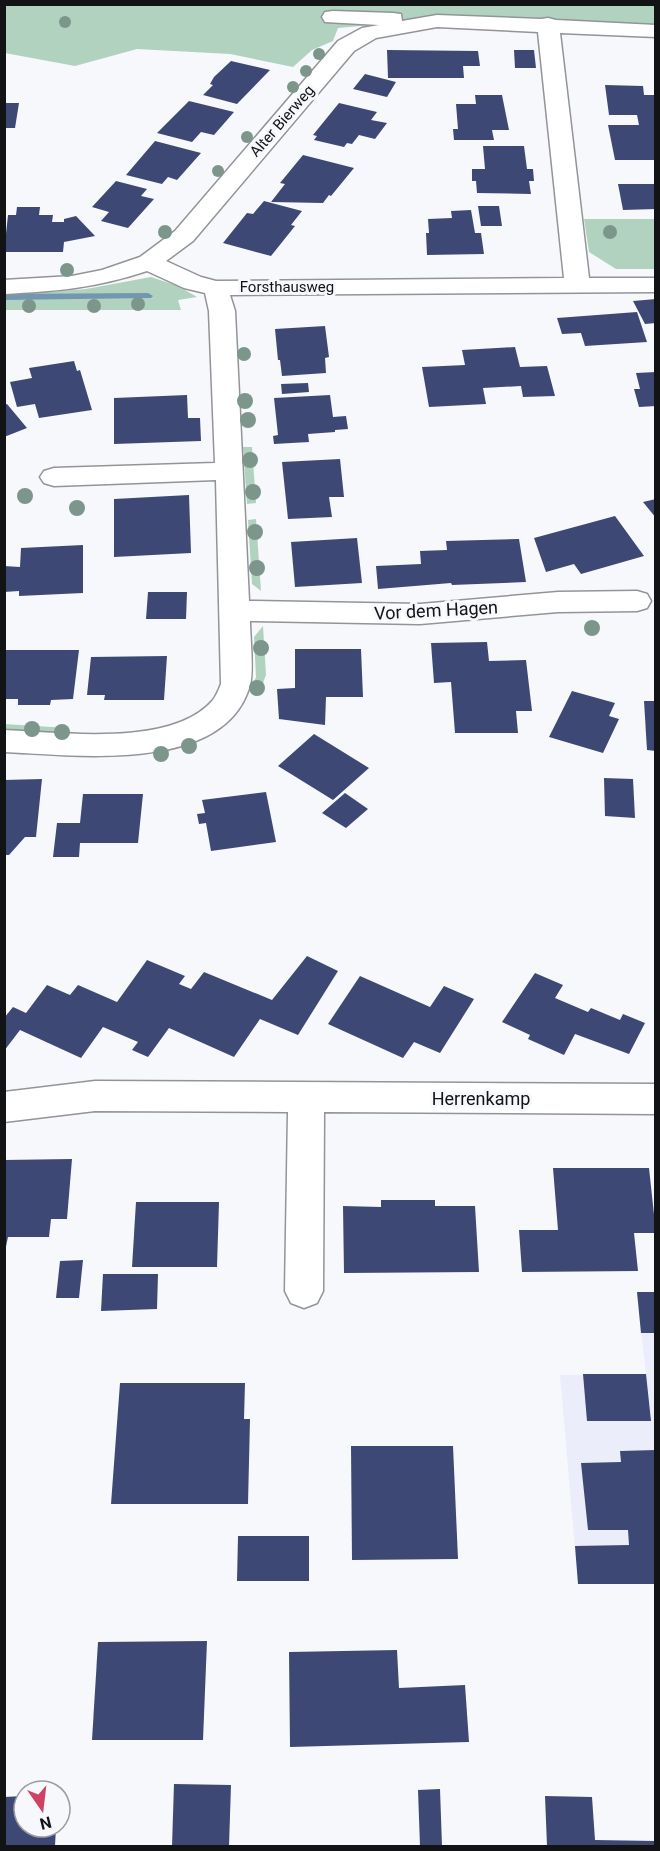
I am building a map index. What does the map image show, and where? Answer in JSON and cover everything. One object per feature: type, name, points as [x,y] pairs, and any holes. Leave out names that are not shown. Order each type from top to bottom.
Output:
[{"type":"street","points":[[514,4],[544,24],[578,285]]},
{"type":"street","name":"Alter Bierweg","points":[[333,17],[544,24],[656,31]]},
{"type":"street","name":"Alter Bierweg","points":[[149,262],[183,236],[346,46],[370,33],[437,21]]},
{"type":"street","points":[[4,287],[72,283],[107,276],[149,262]]},
{"type":"street","name":"Forsthausweg","points":[[149,262],[193,283],[216,288],[656,285]]},
{"type":"street","points":[[4,741],[106,745],[142,743],[169,738],[200,726],[225,707],[236,684],[236,611],[222,311],[216,288]]},
{"type":"street","points":[[54,477],[229,471]]},
{"type":"street","name":"Vor dem Hagen","points":[[236,611],[420,614],[558,602],[637,601]]},
{"type":"street","name":"Herrenkamp","points":[[4,1107],[95,1095],[656,1099]]},
{"type":"street","points":[[304,1291],[306,1096]]},
{"type":"shaded area","points":[[637,1292],[655,1292],[655,1584],[578,1584],[560,1375],[646,1374]]},
{"type":"green space","points":[[5,5],[655,5],[655,29],[436,19],[338,28],[333,41],[312,50],[293,67],[230,54],[137,49],[75,66],[5,53]]},
{"type":"green space","points":[[584,219],[655,219],[655,269],[616,269],[589,252]]},
{"type":"green space","points":[[151,277],[178,286],[197,297],[178,300],[181,310],[5,310],[4,293],[86,289]]},
{"type":"green space","points":[[243,447],[252,447],[256,503],[247,504]]},
{"type":"green space","points":[[256,519],[261,591],[252,584],[248,520]]},
{"type":"green space","points":[[263,626],[266,675],[259,693],[250,691],[256,677],[254,637]]},
{"type":"green space","points":[[4,724],[68,728],[66,735],[5,731]]},
{"type":"building","points":[[387,50],[478,51],[480,66],[463,66],[464,78],[388,78]]},
{"type":"building","points":[[514,50],[534,50],[536,68],[515,68]]},
{"type":"building","points":[[231,61],[270,70],[237,104],[203,95],[213,85],[210,84],[214,77]]},
{"type":"building","points":[[365,74],[396,82],[387,97],[353,89]]},
{"type":"building","points":[[605,85],[643,86],[644,95],[656,95],[656,160],[615,160],[608,125],[639,125],[637,115],[609,115]]},
{"type":"building","points":[[475,95],[502,95],[509,130],[492,130],[494,140],[454,140],[453,129],[458,129],[456,104],[476,104]]},
{"type":"building","points":[[189,101],[234,112],[214,135],[201,132],[192,142],[157,133]]},
{"type":"building","points":[[4,103],[19,103],[15,128],[4,128]]},
{"type":"building","points":[[339,103],[377,112],[371,120],[387,123],[375,139],[359,135],[352,144],[347,143],[344,147],[314,140],[317,136],[313,135]]},
{"type":"building","points":[[155,141],[201,153],[177,180],[168,177],[162,184],[126,175]]},
{"type":"building","points":[[483,146],[524,146],[527,169],[533,169],[534,181],[529,181],[531,194],[477,193],[476,181],[472,181],[472,169],[485,169]]},
{"type":"building","points":[[303,155],[354,168],[323,203],[271,202],[285,184],[280,183]]},
{"type":"building","points":[[116,181],[147,189],[141,196],[154,199],[128,228],[101,221],[109,212],[92,207]]},
{"type":"building","points":[[618,184],[656,184],[656,209],[623,210]]},
{"type":"building","points":[[264,201],[302,211],[291,225],[295,226],[271,256],[223,243],[247,213],[253,214]]},
{"type":"building","points":[[478,206],[499,206],[502,226],[481,226]]},
{"type":"building","points":[[17,207],[40,207],[39,215],[53,215],[52,222],[64,222],[64,219],[76,216],[95,236],[64,242],[63,252],[4,252],[8,215],[16,215]]},
{"type":"building","points":[[471,210],[475,233],[481,233],[484,254],[427,255],[428,219],[452,218],[451,211]]},
{"type":"building","points":[[656,299],[656,323],[645,324],[633,301]]},
{"type":"building","points":[[637,312],[647,342],[585,346],[581,333],[562,334],[557,318]]},
{"type":"building","points":[[325,326],[329,357],[325,358],[326,373],[282,376],[275,329]]},
{"type":"building","points":[[515,347],[520,367],[547,366],[555,396],[523,397],[521,386],[483,388],[486,404],[429,407],[422,367],[465,365],[462,350]]},
{"type":"building","points":[[74,361],[77,371],[80,370],[92,410],[39,418],[35,404],[17,407],[10,382],[32,378],[29,368]]},
{"type":"building","points":[[656,372],[656,406],[639,407],[634,389],[640,389],[636,373]]},
{"type":"building","points":[[308,383],[309,392],[282,394],[281,384]]},
{"type":"building","points":[[187,395],[188,418],[200,418],[201,441],[114,444],[114,398]]},
{"type":"building","points":[[330,395],[333,417],[346,416],[348,429],[308,434],[309,442],[274,444],[273,436],[278,435],[274,398]]},
{"type":"building","points":[[7,404],[27,428],[4,437],[4,405]]},
{"type":"building","points":[[340,459],[344,497],[329,497],[332,517],[288,519],[282,462]]},
{"type":"building","points":[[189,495],[191,553],[114,557],[114,499]]},
{"type":"building","points":[[656,499],[656,518],[643,502]]},
{"type":"building","points":[[615,516],[644,556],[581,574],[574,564],[546,572],[534,538]]},
{"type":"building","points":[[357,538],[362,583],[295,587],[291,542]]},
{"type":"building","points":[[519,539],[526,582],[452,585],[451,583],[378,589],[376,566],[421,564],[420,551],[447,550],[446,541]]},
{"type":"building","points":[[83,545],[83,593],[19,596],[19,591],[4,592],[4,566],[20,567],[21,548]]},
{"type":"building","points":[[148,592],[187,592],[186,619],[146,619]]},
{"type":"building","points":[[487,642],[489,661],[526,660],[532,711],[516,711],[518,733],[455,733],[451,682],[434,683],[431,643]]},
{"type":"building","points":[[295,649],[361,649],[363,697],[326,697],[325,725],[279,719],[277,689],[295,688]]},
{"type":"building","points":[[4,650],[79,650],[73,699],[51,700],[50,705],[18,705],[18,699],[4,699]]},
{"type":"building","points":[[167,656],[164,700],[104,700],[105,695],[87,695],[91,657]]},
{"type":"building","points":[[572,691],[615,703],[609,716],[619,719],[603,753],[549,737]]},
{"type":"building","points":[[644,701],[656,701],[656,751],[647,750]]},
{"type":"building","points":[[314,734],[369,768],[333,800],[278,766]]},
{"type":"building","points":[[604,778],[633,779],[635,818],[605,816]]},
{"type":"building","points":[[42,779],[36,837],[25,837],[9,855],[4,855],[4,780]]},
{"type":"building","points":[[266,792],[276,842],[211,851],[206,823],[199,824],[197,814],[205,813],[202,800]]},
{"type":"building","points":[[345,793],[368,809],[346,828],[322,813]]},
{"type":"building","points":[[83,794],[143,794],[138,843],[80,843],[79,857],[53,857],[57,823],[80,823]]},
{"type":"building","points":[[307,956],[338,971],[298,1035],[260,1019],[234,1057],[169,1028],[148,1057],[132,1050],[138,1042],[103,1027],[81,1058],[20,1030],[4,1051],[4,1018],[13,1007],[26,1013],[47,985],[70,995],[78,985],[117,1002],[147,960],[185,976],[179,984],[191,989],[204,972],[272,1000]]},
{"type":"building","points":[[535,973],[563,985],[555,998],[588,1012],[591,1008],[620,1020],[623,1014],[645,1023],[629,1054],[575,1034],[564,1055],[528,1039],[530,1035],[502,1022]]},
{"type":"building","points":[[360,976],[430,1007],[444,986],[474,999],[440,1053],[414,1042],[403,1058],[328,1024]]},
{"type":"building","points":[[72,1159],[67,1219],[51,1219],[49,1237],[8,1237],[4,1256],[4,1160]]},
{"type":"building","points":[[553,1168],[649,1168],[656,1233],[634,1233],[638,1271],[522,1272],[519,1230],[558,1230]]},
{"type":"building","points":[[381,1200],[435,1200],[435,1206],[475,1206],[479,1272],[344,1273],[343,1206],[381,1207]]},
{"type":"building","points":[[136,1202],[219,1202],[217,1267],[132,1267]]},
{"type":"building","points":[[83,1260],[79,1298],[56,1298],[60,1261]]},
{"type":"building","points":[[103,1274],[158,1274],[157,1309],[101,1311]]},
{"type":"building","points":[[637,1292],[656,1292],[656,1333],[641,1333]]},
{"type":"building","points":[[583,1374],[646,1374],[651,1421],[587,1421]]},
{"type":"building","points":[[120,1383],[245,1383],[244,1419],[250,1419],[248,1504],[111,1504]]},
{"type":"building","points":[[351,1446],[453,1446],[458,1559],[352,1560]]},
{"type":"building","points":[[656,1450],[656,1584],[578,1584],[575,1546],[629,1545],[628,1530],[588,1530],[581,1463],[621,1462],[620,1451]]},
{"type":"building","points":[[238,1536],[309,1536],[309,1581],[237,1581]]},
{"type":"building","points":[[207,1641],[203,1740],[92,1740],[98,1642]]},
{"type":"building","points":[[397,1650],[399,1688],[465,1685],[469,1742],[290,1747],[289,1652]]},
{"type":"building","points":[[174,1784],[231,1785],[229,1846],[172,1846]]},
{"type":"building","points":[[440,1789],[442,1846],[420,1846],[418,1790]]},
{"type":"building","points":[[545,1796],[592,1797],[595,1840],[656,1841],[656,1846],[547,1846]]},
{"type":"building","points":[[4,1797],[12,1797],[12,1839],[55,1839],[55,1846],[4,1846]]},
{"type":"waterway","points":[[4,297],[148,296]]}]
